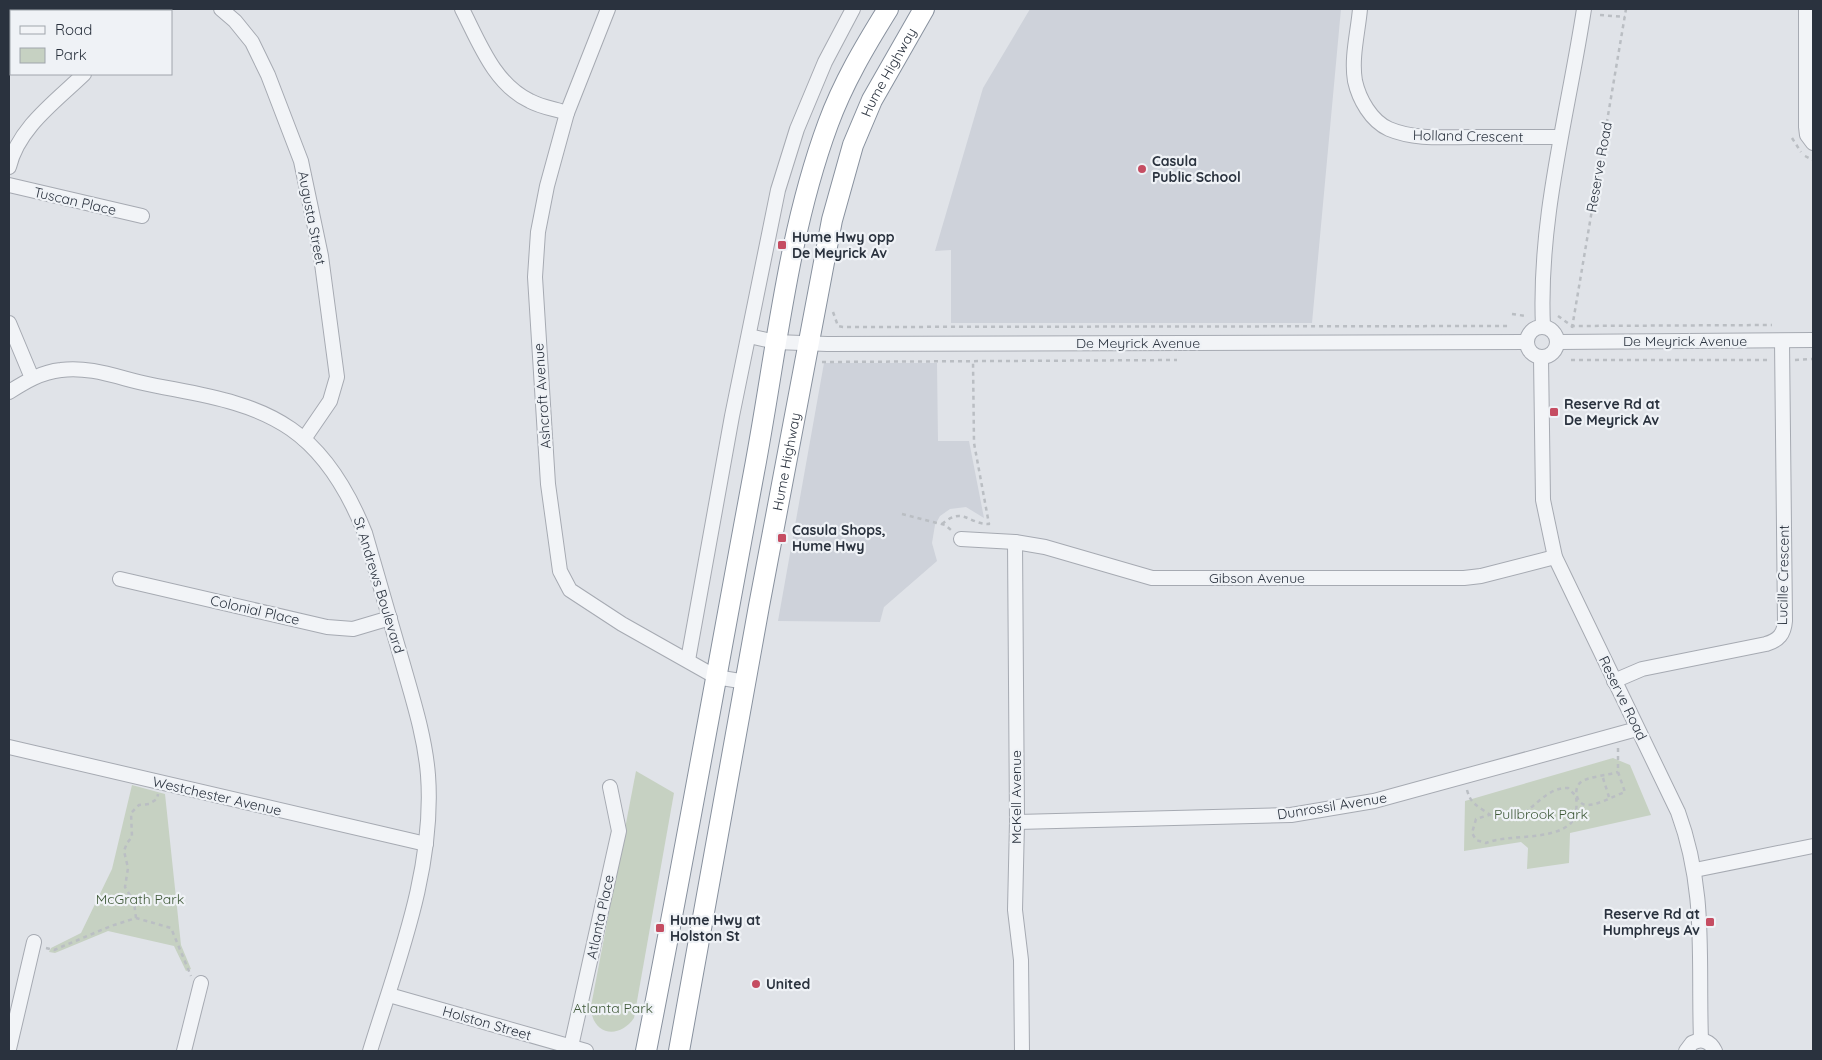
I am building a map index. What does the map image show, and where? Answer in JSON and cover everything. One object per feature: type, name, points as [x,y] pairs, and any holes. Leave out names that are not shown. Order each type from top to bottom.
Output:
[{"type":"highway","points":[[646,1051],[762,431],[776,342],[810,181],[828,122],[851,72],[888,9]]},
{"type":"highway","name":"Hume Highway","points":[[679,1051],[807,344],[832,220],[853,145],[872,100],[924,9]]},
{"type":"street","name":"Augusta Street","points":[[220,9],[235,21],[252,42],[268,75],[301,161],[321,256],[337,377],[330,401],[304,439]]},
{"type":"street","points":[[462,9],[495,72],[513,91],[531,102],[567,113]]},
{"type":"street","name":"Ashcroft Avenue","points":[[608,9],[567,113],[540,223],[535,277],[548,484],[560,571],[570,590],[622,624],[716,677],[746,682]]},
{"type":"street","points":[[688,660],[732,416],[750,336],[771,221],[786,159],[825,62],[853,9]]},
{"type":"street","name":"Holland Crescent","points":[[1360,9],[1354,63],[1355,80],[1359,94],[1367,108],[1376,119],[1388,128],[1406,134],[1432,137],[1560,137]]},
{"type":"street","points":[[1543,327],[1544,252],[1560,137],[1584,9]]},
{"type":"street","points":[[1806,9],[1806,127],[1807,135],[1813,143]]},
{"type":"street","points":[[9,167],[14,149],[24,133],[83,75]]},
{"type":"street","name":"Tuscan Place","points":[[9,185],[142,216]]},
{"type":"street","points":[[9,323],[32,378]]},
{"type":"street","points":[[1543,327],[1552,330],[1558,342],[1554,352],[1540,358],[1529,351],[1527,342],[1533,330],[1543,327]]},
{"type":"street","name":"De Meyrick Avenue","points":[[750,336],[776,342],[807,344],[1527,342]]},
{"type":"street","name":"De Meyrick Avenue","points":[[1558,342],[1813,340]]},
{"type":"street","name":"Lucille Crescent","points":[[1614,681],[1642,669],[1766,644],[1782,635],[1784,620],[1782,341]]},
{"type":"street","name":"Reserve Road","points":[[1540,358],[1543,500],[1555,557],[1678,812],[1695,870],[1700,914],[1702,1040]]},
{"type":"street","name":"St Andrews Boulevard","points":[[9,392],[32,378],[61,370],[87,370],[238,404],[269,416],[304,439],[323,457],[354,505],[365,533],[390,618],[426,754],[428,810],[426,844],[413,908],[389,995],[370,1051]]},
{"type":"street","name":"Gibson Avenue","points":[[961,539],[1015,542],[1045,547],[1152,578],[1464,578],[1481,576],[1555,557]]},
{"type":"street","name":"McKell Avenue","points":[[1015,542],[1017,822],[1015,910],[1021,960],[1022,1051]]},
{"type":"street","name":"Colonial Place","points":[[120,579],[327,627],[353,629],[390,618]]},
{"type":"street","name":"Dunrossil Avenue","points":[[1017,822],[1291,815],[1374,801],[1637,728]]},
{"type":"street","name":"Westchester Avenue","points":[[9,747],[426,844]]},
{"type":"street","name":"Atlanta Place","points":[[570,1049],[619,831],[610,787]]},
{"type":"street","points":[[1695,870],[1813,846]]},
{"type":"street","points":[[9,1049],[34,944]]},
{"type":"street","points":[[184,1051],[200,986]]},
{"type":"street","name":"Holston Street","points":[[389,995],[570,1049],[586,1051]]},
{"type":"street","points":[[1686,1051],[1692,1043],[1702,1040],[1710,1044],[1715,1051]]},
{"type":"path","name":"Reserve Road","points":[[1572,326],[1626,9]]},
{"type":"path","points":[[1600,15],[1625,17]]},
{"type":"path","name":"De Meyrick Avenue","points":[[833,307],[838,326],[1510,326]]},
{"type":"path","points":[[1512,314],[1526,316]]},
{"type":"path","points":[[1558,316],[1572,326]]},
{"type":"path","name":"De Meyrick Avenue","points":[[1572,326],[1775,325]]},
{"type":"path","name":"De Meyrick Avenue","points":[[1571,360],[1813,359]]},
{"type":"path","points":[[823,361],[1176,360]]},
{"type":"path","points":[[942,524],[949,518],[961,515],[982,524],[989,524],[974,444],[973,361]]},
{"type":"path","points":[[902,514],[942,524],[961,539]]},
{"type":"path","points":[[1464,777],[1470,800],[1489,815],[1499,819],[1514,818],[1526,813],[1544,796],[1562,788],[1568,788],[1582,803],[1588,805],[1625,792],[1618,772],[1618,749],[1614,734]]},
{"type":"path","points":[[1489,815],[1476,819],[1472,833],[1476,840],[1486,843],[1556,831],[1570,823],[1577,810],[1576,788],[1581,782],[1603,778],[1618,772]]},
{"type":"path","points":[[1603,778],[1610,797]]},
{"type":"path","points":[[136,918],[134,902],[126,888],[128,868],[124,851],[126,843],[132,837],[131,813],[139,805],[149,804],[157,799],[160,783]]},
{"type":"path","points":[[34,944],[54,950],[111,926],[136,918],[171,928],[187,970],[200,986]]},
{"type":"shaded area","name":"Casula Public School","points":[[1030,9],[1341,9],[1312,323],[951,323],[951,250],[935,251],[983,88]]},
{"type":"shaded area","points":[[824,363],[937,363],[938,441],[969,441],[984,518],[966,507],[950,509],[940,516],[935,525],[932,543],[937,561],[884,607],[880,622],[778,621]]},
{"type":"green space","name":"Pullbrook Park","points":[[1613,758],[1630,765],[1651,815],[1570,833],[1569,863],[1527,869],[1528,848],[1521,842],[1464,851],[1465,801]]},
{"type":"green space","name":"Atlanta Park","points":[[636,771],[674,793],[634,1018],[628,1025],[614,1032],[601,1028],[596,1023],[592,1016],[591,1006]]},
{"type":"green space","name":"McGrath Park","points":[[132,785],[165,794],[181,945],[191,969],[186,971],[174,946],[108,931],[55,953],[49,952],[51,948],[81,933],[112,869]]},
{"type":"place","name":"Casula Public School","points":[[1142,169]]},
{"type":"place","name":"Hume Hwy opp De Meyrick Av","points":[[782,245]]},
{"type":"place","name":"Reserve Rd at De Meyrick Av","points":[[1554,412]]},
{"type":"place","name":"Casula Shops, Hume Hwy","points":[[782,538]]},
{"type":"place","name":"Reserve Rd at Humphreys Av","points":[[1710,922]]},
{"type":"place","name":"Hume Hwy at Holston St","points":[[660,928]]},
{"type":"place","name":"United","points":[[756,984]]}]
